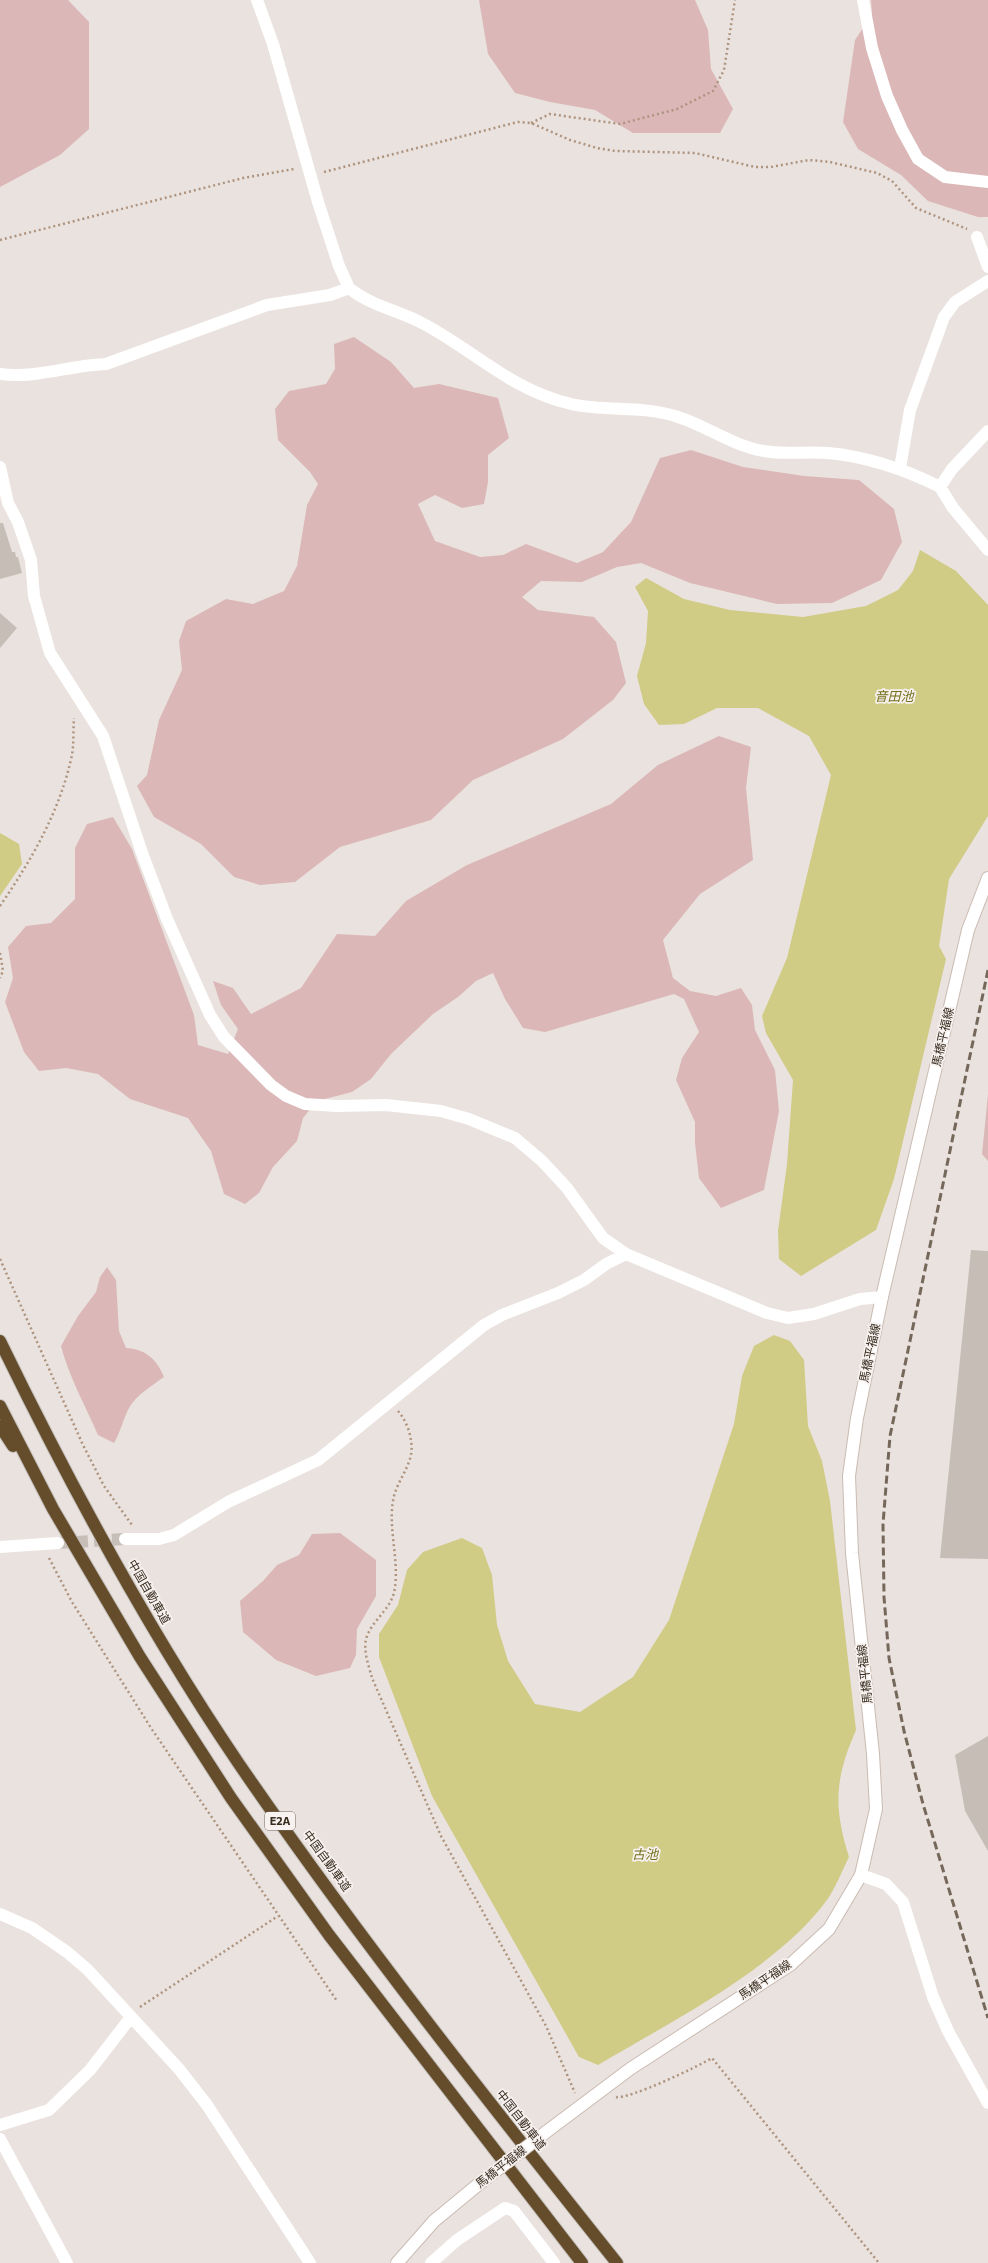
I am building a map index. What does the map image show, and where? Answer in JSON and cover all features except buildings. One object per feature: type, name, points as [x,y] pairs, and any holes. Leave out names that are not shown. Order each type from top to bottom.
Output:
[{"type":"highway","name":"中国自動車道","points":[[0,1341],[76,1493],[158,1637],[239,1764],[357,1927],[480,2090],[617,2263]]},
{"type":"highway","name":"E2A","points":[[0,1406],[53,1509],[140,1656],[235,1804],[329,1935],[582,2263]]},
{"type":"highway","points":[[0,1426],[53,1509]]},
{"type":"street","points":[[257,0],[273,44],[309,171],[339,266],[349,288],[361,297],[420,322],[497,373],[519,385],[570,404],[601,409],[645,409],[678,417],[729,440],[763,451],[791,454],[828,453],[900,468],[940,487],[953,508],[988,550]]},
{"type":"street","points":[[863,0],[872,48],[888,96],[902,130],[918,159],[945,177],[988,182]]},
{"type":"street","points":[[977,237],[988,267]]},
{"type":"street","points":[[900,468],[910,410],[944,317],[955,302],[988,281]]},
{"type":"street","points":[[0,374],[37,374],[89,364],[106,364],[267,305],[330,295],[349,288]]},
{"type":"street","points":[[940,487],[952,469],[988,432]]},
{"type":"street","points":[[0,467],[8,503],[18,522],[31,560],[34,596],[50,652],[103,736],[142,853],[164,912],[210,1015],[224,1037],[271,1085],[286,1096],[305,1104],[336,1106],[386,1106],[441,1111],[469,1119],[515,1138],[542,1161],[567,1188],[603,1238],[626,1254],[760,1310],[788,1318],[814,1314],[860,1299],[882,1297]]},
{"type":"street","name":"馬橋平福線","points":[[397,2263],[434,2221],[580,2104],[790,1965],[829,1929],[861,1875],[876,1809],[873,1754],[852,1553],[849,1476],[856,1418],[882,1297],[968,930],[988,878]]},
{"type":"street","points":[[125,1539],[159,1539],[174,1535],[228,1502],[318,1460],[484,1325],[502,1315],[584,1280],[606,1264],[626,1254]]},
{"type":"street","points":[[0,1547],[58,1543]]},
{"type":"street","points":[[861,1875],[886,1884],[903,1902],[933,1997],[948,2031],[988,2103]]},
{"type":"street","points":[[0,1914],[32,1928],[67,1952],[88,1970],[179,2069],[208,2105],[310,2263]]},
{"type":"street","points":[[0,2125],[49,2110],[90,2070],[131,2018]]},
{"type":"street","points":[[0,2139],[67,2263]]},
{"type":"street","points":[[431,2263],[457,2240],[505,2208],[514,2211],[554,2263]]},
{"type":"path","points":[[531,123],[550,114],[620,124],[677,109],[713,91],[724,70],[735,0]]},
{"type":"path","points":[[0,240],[243,178],[309,171],[518,122],[531,123],[570,140],[597,148],[615,151],[695,153],[755,167],[772,167],[809,160],[830,162],[877,173],[892,182],[916,208],[966,229],[977,237]]},
{"type":"path","points":[[0,906],[22,874],[44,835],[58,801],[72,754],[77,694]]},
{"type":"path","points":[[0,953],[4,971],[0,978]]},
{"type":"path","points":[[0,1259],[83,1445],[104,1486],[134,1527],[138,1538]]},
{"type":"path","points":[[390,1401],[403,1417],[412,1442],[409,1464],[394,1496],[392,1523],[395,1587],[390,1605],[367,1637],[366,1654],[372,1678],[441,1836],[546,2026],[561,2064],[580,2104]]},
{"type":"path","points":[[44,1544],[49,1560],[72,1602],[142,1715],[337,2001]]},
{"type":"path","points":[[131,2018],[141,2005],[278,1916]]},
{"type":"path","points":[[603,2088],[609,2095],[620,2098],[639,2092],[712,2058],[879,2263]]},
{"type":"shaded area","points":[[0,0],[68,0],[89,22],[89,129],[60,155],[0,187]]},
{"type":"shaded area","points":[[479,0],[695,0],[708,30],[711,69],[733,109],[720,133],[633,133],[595,110],[550,102],[515,93],[488,54]]},
{"type":"shaded area","points":[[871,0],[988,0],[988,217],[978,217],[928,201],[901,175],[858,149],[843,122],[855,40],[872,14]]},
{"type":"shaded area","points":[[354,337],[391,362],[414,388],[439,384],[498,398],[509,438],[488,455],[488,482],[484,504],[462,508],[435,495],[418,504],[435,541],[480,557],[503,555],[526,544],[577,563],[603,552],[631,522],[660,458],[691,450],[743,467],[804,476],[859,480],[894,509],[902,542],[881,580],[832,603],[777,604],[690,583],[641,563],[617,567],[582,582],[541,581],[522,597],[538,610],[594,617],[616,642],[626,683],[613,700],[563,739],[473,780],[431,820],[340,847],[295,882],[260,885],[234,877],[201,844],[154,817],[137,786],[147,775],[159,720],[182,670],[179,641],[186,621],[226,599],[253,604],[284,591],[297,566],[307,505],[318,484],[310,472],[278,440],[275,409],[289,391],[326,384],[335,369],[334,344]]},
{"type":"shaded area","points":[[719,736],[751,747],[746,788],[753,860],[700,894],[663,940],[673,978],[690,991],[716,996],[741,988],[752,1005],[755,1030],[775,1070],[779,1111],[764,1190],[721,1208],[699,1178],[695,1143],[695,1122],[676,1080],[682,1058],[699,1032],[684,999],[674,994],[545,1032],[523,1028],[505,999],[493,973],[476,981],[458,997],[433,1014],[391,1054],[371,1079],[352,1092],[317,1101],[303,1118],[297,1141],[273,1167],[259,1193],[245,1204],[224,1194],[211,1151],[188,1118],[130,1099],[98,1074],[66,1068],[39,1071],[24,1052],[5,1002],[13,978],[8,947],[26,926],[51,923],[75,899],[75,848],[87,824],[113,817],[132,849],[194,1015],[198,1045],[228,1054],[238,1029],[221,1005],[213,981],[233,988],[251,1014],[301,988],[337,934],[375,936],[406,901],[467,865],[611,804],[658,765]]},
{"type":"shaded area","points":[[988,1094],[988,1161],[982,1154]]},
{"type":"shaded area","points":[[107,1267],[116,1280],[119,1331],[126,1348],[139,1350],[150,1356],[158,1365],[164,1377],[132,1403],[114,1443],[98,1435],[73,1380],[61,1346],[78,1316],[96,1292],[100,1277]]},
{"type":"shaded area","points":[[340,1533],[376,1560],[376,1596],[357,1629],[356,1655],[350,1668],[316,1676],[276,1660],[243,1632],[240,1601],[263,1581],[277,1565],[299,1555],[312,1534]]},
{"type":"water","name":"音田池","points":[[920,550],[956,571],[988,605],[988,816],[949,879],[939,946],[946,959],[894,1179],[876,1230],[801,1276],[779,1259],[778,1231],[787,1164],[793,1080],[766,1033],[762,1016],[787,958],[831,775],[809,736],[758,708],[717,708],[684,724],[659,725],[644,704],[637,676],[646,643],[648,611],[635,587],[646,578],[684,599],[730,610],[803,617],[866,606],[898,590],[913,571]]},
{"type":"water","points":[[0,833],[19,844],[22,864],[0,896]]},
{"type":"water","name":"古池","points":[[774,1335],[790,1341],[804,1360],[808,1426],[822,1461],[830,1501],[856,1730],[844,1763],[840,1778],[839,1792],[840,1822],[849,1857],[827,1900],[806,1925],[780,1949],[752,1971],[690,2012],[598,2065],[579,2057],[432,1796],[379,1657],[379,1634],[398,1605],[407,1570],[423,1552],[462,1538],[482,1548],[492,1575],[497,1625],[508,1661],[535,1704],[580,1712],[633,1677],[669,1620],[734,1424],[742,1376],[754,1346]]},
{"type":"tunnel","points":[[58,1543],[125,1539]]},
{"type":"railway","points":[[988,970],[890,1436],[883,1524],[884,1597],[889,1658],[904,1731],[923,1804],[988,2018]]}]
